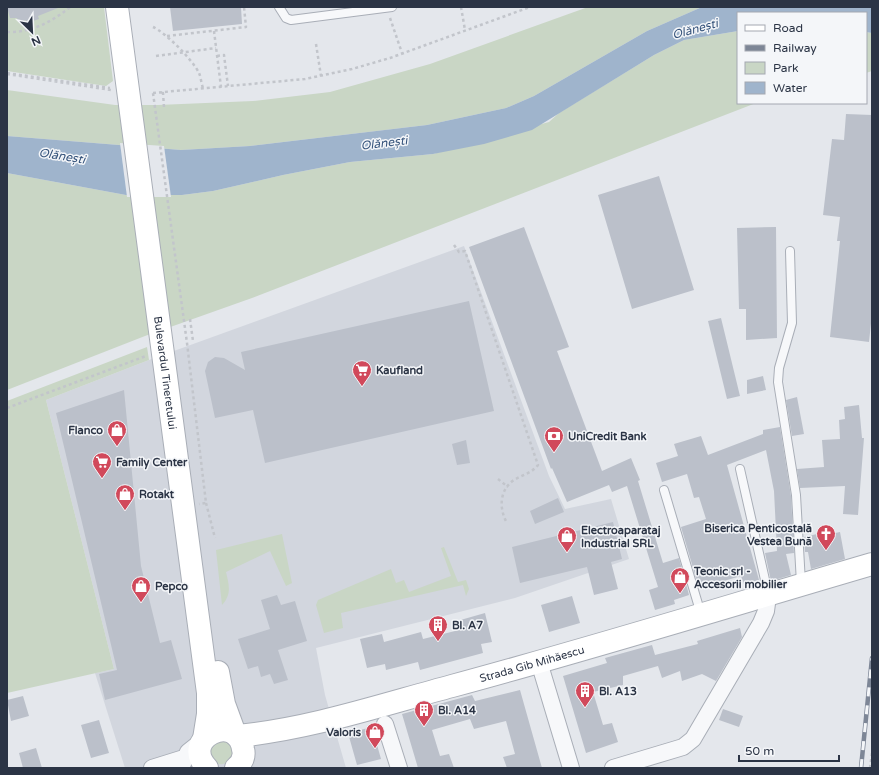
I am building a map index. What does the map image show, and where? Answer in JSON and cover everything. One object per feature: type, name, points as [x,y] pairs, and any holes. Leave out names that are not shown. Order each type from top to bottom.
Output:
[{"type":"main road","name":"Bulevardul Tineretului","points":[[117,7],[136,91]]},
{"type":"main road","name":"Bulevardul Tineretului","points":[[132,7],[136,91],[168,342],[189,542],[208,693],[208,714],[200,755],[207,768]]},
{"type":"main road","name":"Bulevardul Tineretului","points":[[168,342],[201,504],[219,680],[224,704],[236,735],[243,747],[239,765]]},
{"type":"main road","name":"Strada Gib Mihăescu","points":[[239,765],[269,740],[294,729],[702,616],[872,564]]},
{"type":"main road","name":"Strada Gib Mihăescu","points":[[236,735],[294,729]]},
{"type":"main road","points":[[204,740],[213,732],[219,730],[230,731],[236,735]]},
{"type":"street","points":[[613,768],[683,747],[694,739],[761,623],[766,611],[768,596]]},
{"type":"street","points":[[539,662],[570,768]]},
{"type":"street","points":[[385,724],[399,768]]},
{"type":"street","points":[[152,768],[182,763],[192,747],[204,740]]},
{"type":"lane","points":[[278,7],[286,18],[291,20],[392,7]]},
{"type":"lane","points":[[790,250],[792,323],[779,368],[778,382],[796,495],[801,586]]},
{"type":"lane","points":[[740,469],[768,596]]},
{"type":"lane","points":[[664,490],[702,616]]},
{"type":"path","points":[[7,32],[20,32],[32,29],[70,7]]},
{"type":"path","points":[[167,36],[246,28],[244,7]]},
{"type":"path","points":[[461,7],[465,30]]},
{"type":"path","points":[[136,91],[221,87],[321,76],[352,69],[402,53],[530,7]]},
{"type":"path","points":[[387,8],[402,53]]},
{"type":"path","points":[[152,27],[167,36],[198,72],[203,88]]},
{"type":"path","points":[[214,31],[221,87]]},
{"type":"path","points":[[316,44],[321,76]]},
{"type":"path","points":[[156,56],[216,48]]},
{"type":"path","points":[[217,56],[224,55],[228,86]]},
{"type":"path","points":[[7,73],[136,91],[164,93],[164,106]]},
{"type":"path","points":[[7,73],[105,90]]},
{"type":"path","points":[[136,91],[168,342],[201,504],[215,538]]},
{"type":"path","points":[[454,245],[457,251],[464,251],[538,465],[512,481],[508,486],[501,501],[502,510],[507,523]]},
{"type":"path","points":[[190,319],[193,341]]},
{"type":"path","points":[[7,408],[168,342]]},
{"type":"path","points":[[498,479],[508,486]]},
{"type":"path","points":[[870,768],[872,752]]},
{"type":"shaded area","points":[[464,246],[549,476],[565,509],[611,499],[629,559],[515,598],[316,648],[325,695],[346,768],[125,768],[95,673],[114,669],[46,400],[149,360]]},
{"type":"green space","points":[[7,7],[104,7],[113,81],[106,86],[7,71]]},
{"type":"green space","points":[[588,7],[702,7],[647,31],[534,96],[506,108],[427,125],[250,146],[181,150],[7,136],[7,90],[115,105],[158,105],[253,101],[330,92],[430,64]]},
{"type":"green space","points":[[737,31],[737,104],[753,104],[252,298],[145,336],[7,390],[7,173],[126,195],[182,195],[213,191],[350,162],[433,154],[549,122],[559,113],[654,55],[684,40]]},
{"type":"green space","points":[[867,32],[872,33],[872,71],[867,73]]},
{"type":"green space","points":[[147,347],[149,360],[46,400],[114,669],[7,693],[7,401]]},
{"type":"green space","points":[[282,534],[292,583],[286,586],[270,551],[226,572],[229,589],[227,597],[222,605],[216,550]]},
{"type":"green space","points":[[444,547],[458,582],[466,580],[469,589],[466,596],[463,585],[341,613],[343,628],[324,633],[316,605],[318,600],[391,569],[396,583],[404,580],[409,592],[451,576],[441,548]]},
{"type":"green space","points":[[221,739],[231,744],[233,756],[223,764],[215,763],[209,748]]},
{"type":"water","name":"Olănești","points":[[702,7],[872,7],[872,33],[867,32],[867,12],[737,12],[737,31],[684,40],[654,55],[532,130],[484,144],[433,154],[350,162],[213,191],[182,195],[126,195],[7,173],[7,136],[181,150],[250,146],[427,125],[506,108],[534,96],[647,31]]},
{"type":"pier","points":[[120,143],[164,146],[171,197],[127,197]]},
{"type":"building","points":[[7,7],[58,8],[38,16],[39,19],[27,23],[26,20],[19,23],[17,18],[10,18]]},
{"type":"building","points":[[170,7],[241,7],[242,24],[173,31]]},
{"type":"building","points":[[846,114],[872,115],[872,314],[869,342],[830,337],[840,241],[837,241],[840,217],[823,215],[832,139],[844,140]]},
{"type":"building","points":[[659,176],[694,290],[632,309],[598,195]]},
{"type":"building","points":[[524,227],[569,347],[557,351],[602,471],[631,458],[640,480],[638,481],[663,563],[679,558],[689,595],[674,600],[675,604],[655,610],[649,590],[658,587],[627,486],[612,492],[609,485],[567,502],[552,468],[551,469],[469,247]]},
{"type":"building","points":[[776,227],[777,338],[746,340],[746,309],[739,309],[737,228]]},
{"type":"building","name":"Kaufland","points":[[469,301],[494,411],[265,463],[253,410],[215,418],[205,371],[208,362],[215,357],[224,358],[245,370],[241,352]]},
{"type":"building","points":[[721,318],[740,396],[727,399],[708,321]]},
{"type":"building","points":[[763,376],[766,390],[747,394],[747,380]]},
{"type":"building","name":"Family Center","points":[[124,390],[141,566],[160,643],[171,640],[182,679],[105,700],[99,674],[117,670],[56,413]]},
{"type":"building","points":[[797,397],[804,434],[792,436],[786,400]]},
{"type":"building","points":[[859,405],[862,438],[864,438],[858,515],[843,514],[845,486],[800,488],[797,469],[824,467],[822,440],[840,439],[839,420],[845,419],[844,407]]},
{"type":"building","points":[[780,427],[791,496],[794,553],[786,554],[791,575],[771,581],[765,553],[777,551],[774,491],[766,450],[727,465],[759,580],[744,584],[741,576],[699,588],[681,527],[706,519],[699,497],[694,498],[687,474],[662,482],[656,463],[678,456],[674,444],[701,436],[708,455],[763,434],[763,430]]},
{"type":"building","points":[[466,440],[470,463],[457,465],[452,444]]},
{"type":"building","points":[[558,498],[564,512],[535,524],[530,511]]},
{"type":"building","points":[[613,522],[622,559],[611,562],[618,589],[594,595],[587,567],[520,583],[512,547]]},
{"type":"building","name":"Biserica Penticostală Vestea Bună","points":[[840,532],[845,559],[811,569],[808,552],[805,552],[804,537],[817,534],[817,537]]},
{"type":"building","points":[[277,595],[281,605],[295,601],[307,641],[278,650],[288,680],[274,684],[270,674],[261,677],[258,666],[248,669],[238,639],[270,629],[261,600]]},
{"type":"building","points":[[572,596],[580,623],[549,632],[541,605]]},
{"type":"building","name":"Bl. A7","points":[[485,613],[492,642],[481,644],[483,653],[420,670],[418,662],[386,670],[385,664],[367,668],[360,639],[382,634],[384,642],[421,632],[423,639],[459,630],[457,621]]},
{"type":"building","name":"Bl. A13","points":[[740,628],[742,637],[716,681],[702,674],[682,681],[680,671],[662,678],[658,666],[623,676],[623,685],[593,692],[603,725],[612,723],[618,742],[586,753],[563,676],[607,663],[605,658],[652,645],[655,655],[698,644],[697,641]]},
{"type":"building","name":"Bl. A14","points":[[520,690],[542,768],[507,768],[503,757],[515,754],[506,721],[474,729],[470,719],[432,730],[440,756],[449,754],[454,768],[418,768],[402,714],[472,695],[475,701]]},
{"type":"building","points":[[23,696],[29,716],[11,721],[7,700]]},
{"type":"building","points":[[723,709],[743,716],[739,727],[719,720]]},
{"type":"building","points":[[99,720],[109,753],[91,758],[81,725]]},
{"type":"building","points":[[372,727],[381,759],[357,765],[348,733]]},
{"type":"building","points":[[36,748],[42,768],[23,768],[19,753]]},
{"type":"railway","points":[[861,768],[872,658]]},
{"type":"place","name":"Kaufland","points":[[362,387]]},
{"type":"place","name":"Flanco","points":[[117,447]]},
{"type":"place","name":"UniCredit Bank","points":[[554,453]]},
{"type":"place","name":"Family Center","points":[[102,479]]},
{"type":"place","name":"Rotakt","points":[[125,511]]},
{"type":"place","name":"Biserica Penticostală Vestea Bună","points":[[826,551]]},
{"type":"place","name":"Electroaparataj Industrial SRL","points":[[567,553]]},
{"type":"place","name":"Teonic srl - Accesorii mobilier","points":[[680,594]]},
{"type":"place","name":"Pepco","points":[[141,603]]},
{"type":"place","name":"Bl. A7","points":[[438,642]]},
{"type":"place","name":"Bl. A13","points":[[585,708]]},
{"type":"place","name":"Bl. A14","points":[[424,727]]},
{"type":"place","name":"Valoris","points":[[375,749]]}]
